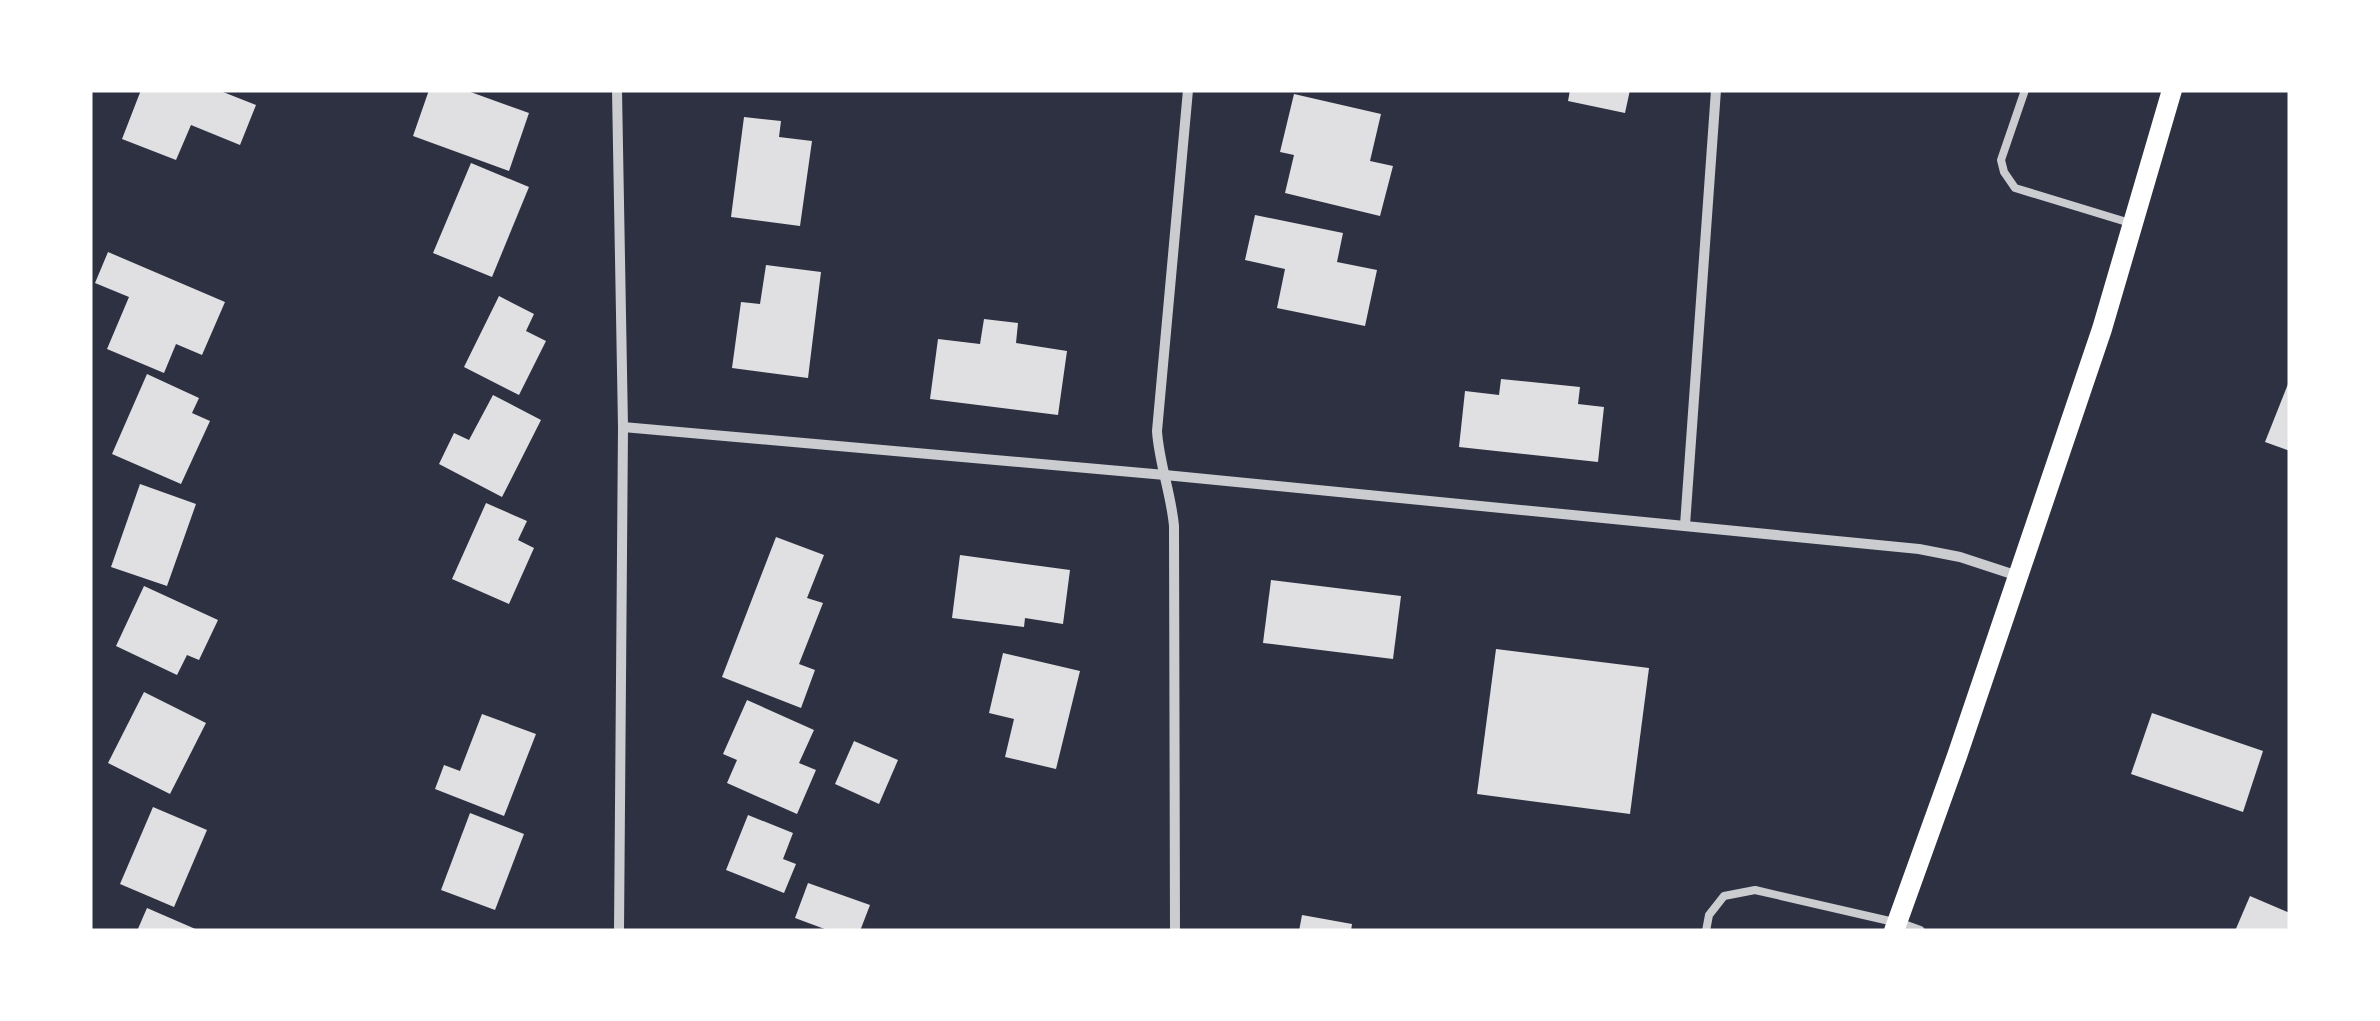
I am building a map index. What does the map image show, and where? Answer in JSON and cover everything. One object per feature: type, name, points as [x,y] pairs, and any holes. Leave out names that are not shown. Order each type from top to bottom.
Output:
[{"type":"main road","points":[[1895,927],[2102,330],[2172,90]]},
{"type":"street","points":[[616,90],[623,427],[618,931]]},
{"type":"street","points":[[1175,931],[1174,526],[1158,450],[1158,430],[1188,90]]},
{"type":"street","points":[[1685,526],[1716,90]]},
{"type":"street","points":[[623,427],[1165,475],[1940,552],[2018,576]]},
{"type":"street","points":[[1895,927],[1920,931]]},
{"type":"lane","points":[[2025,90],[2001,160],[2015,188],[2132,224]]},
{"type":"lane","points":[[1706,931],[1709,915],[1724,896],[1755,890],[1895,927]]},
{"type":"building","points":[[141,90],[218,90],[256,105],[240,145],[191,125],[176,160],[122,139]]},
{"type":"building","points":[[429,90],[465,90],[529,113],[509,171],[413,136]]},
{"type":"building","points":[[1570,90],[1630,90],[1625,113],[1568,101]]},
{"type":"building","points":[[1294,94],[1381,114],[1370,161],[1393,166],[1380,216],[1285,193],[1294,155],[1280,152]]},
{"type":"building","points":[[744,117],[781,121],[779,137],[812,141],[800,226],[731,217]]},
{"type":"building","points":[[471,163],[529,187],[492,277],[433,253]]},
{"type":"building","points":[[1255,215],[1343,233],[1337,262],[1377,270],[1365,326],[1277,308],[1285,269],[1245,260]]},
{"type":"building","points":[[108,252],[225,302],[202,355],[176,344],[164,373],[107,349],[129,297],[95,283]]},
{"type":"building","points":[[766,265],[821,272],[808,378],[732,368],[741,302],[760,304]]},
{"type":"building","points":[[499,296],[534,314],[526,331],[546,341],[519,395],[464,367]]},
{"type":"building","points":[[984,319],[1018,323],[1016,343],[1067,351],[1058,415],[930,399],[938,339],[980,344]]},
{"type":"building","points":[[147,374],[199,398],[192,413],[210,421],[181,484],[112,454]]},
{"type":"building","points":[[1501,379],[1580,387],[1578,404],[1604,407],[1598,462],[1459,447],[1465,391],[1499,395]]},
{"type":"building","points":[[2290,379],[2290,451],[2265,442]]},
{"type":"building","points":[[493,395],[541,420],[502,497],[439,464],[454,433],[469,440]]},
{"type":"building","points":[[140,484],[196,504],[167,586],[111,567]]},
{"type":"building","points":[[486,503],[527,521],[518,540],[534,548],[509,604],[452,579]]},
{"type":"building","points":[[776,537],[824,555],[807,598],[823,603],[799,664],[815,670],[801,708],[722,677]]},
{"type":"building","points":[[960,555],[1070,570],[1063,624],[1025,618],[1024,627],[952,618]]},
{"type":"building","points":[[1271,580],[1401,596],[1393,659],[1263,643]]},
{"type":"building","points":[[144,586],[218,620],[199,660],[187,655],[177,675],[116,646]]},
{"type":"building","points":[[1496,649],[1649,668],[1630,814],[1477,794]]},
{"type":"building","points":[[1003,653],[1080,671],[1056,769],[1005,757],[1014,719],[989,713]]},
{"type":"building","points":[[144,692],[206,723],[170,794],[108,763]]},
{"type":"building","points":[[747,700],[814,730],[799,763],[816,770],[797,814],[727,783],[737,760],[723,754]]},
{"type":"building","points":[[2152,713],[2263,751],[2243,812],[2131,774]]},
{"type":"building","points":[[482,714],[536,734],[504,816],[435,789],[444,765],[460,771]]},
{"type":"building","points":[[854,741],[898,760],[879,804],[835,784]]},
{"type":"building","points":[[153,807],[207,830],[174,907],[120,884]]},
{"type":"building","points":[[470,813],[524,834],[495,910],[441,890]]},
{"type":"building","points":[[748,815],[793,833],[783,859],[796,864],[784,893],[726,870]]},
{"type":"building","points":[[808,883],[870,905],[860,931],[830,931],[795,918]]},
{"type":"building","points":[[2250,896],[2290,913],[2290,931],[2235,931]]},
{"type":"building","points":[[147,908],[200,931],[137,931]]},
{"type":"building","points":[[1302,915],[1352,924],[1351,931],[1299,931]]}]
